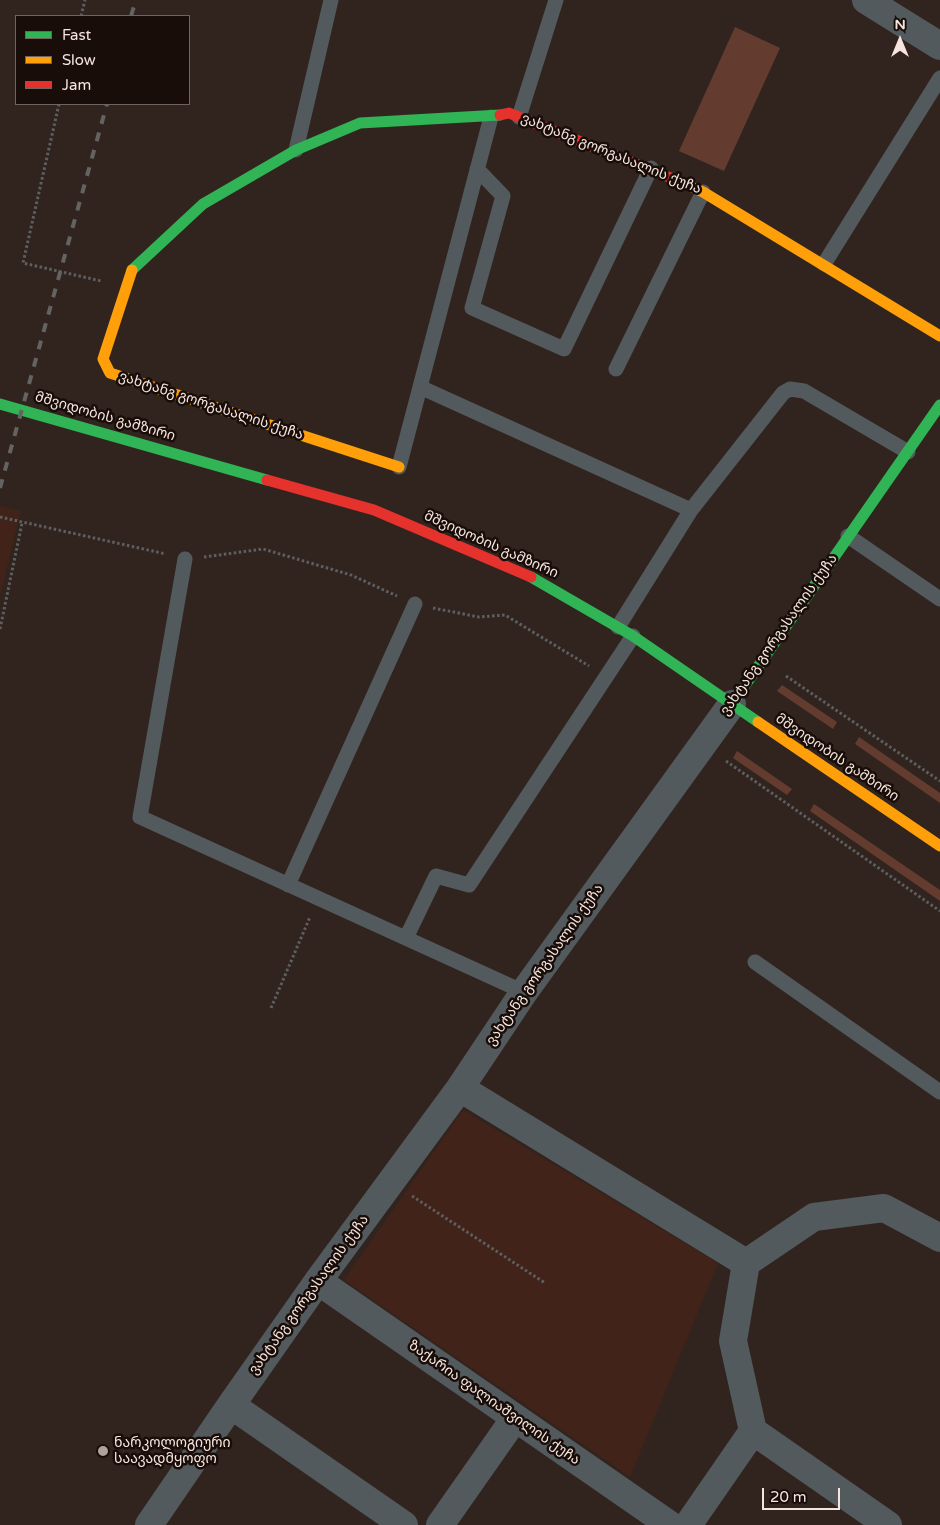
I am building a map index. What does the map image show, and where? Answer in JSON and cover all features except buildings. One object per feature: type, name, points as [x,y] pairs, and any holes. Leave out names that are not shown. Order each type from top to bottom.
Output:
[{"type":"street","points":[[866,0],[940,46]]},
{"type":"street","name":"ვახტანგ გორგასალის ქუჩა","points":[[398,467],[110,373],[103,359],[130,272],[203,204],[296,150],[360,123],[491,117],[509,113],[519,116],[651,168],[704,192],[940,336]]},
{"type":"street","name":"მშვიდობის გამზირი","points":[[0,404],[49,416],[374,510],[541,582],[618,626],[940,846]]},
{"type":"street","name":"ვახტანგ გორგასალის ქუჩა","points":[[149,1525],[230,1405],[318,1281],[460,1088],[524,992],[732,704],[940,405]]},
{"type":"street","points":[[460,1088],[746,1263]]},
{"type":"street","points":[[888,1525],[753,1432],[734,1341],[746,1263],[814,1217],[884,1208],[940,1238]]},
{"type":"street","name":"ზაქარია ფალიაშვილის ქუჩა","points":[[318,1281],[670,1525]]},
{"type":"street","points":[[230,1405],[404,1525]]},
{"type":"street","points":[[440,1525],[515,1418]]},
{"type":"street","points":[[688,1525],[753,1432]]},
{"type":"lane","points":[[296,150],[330,0]]},
{"type":"lane","points":[[519,116],[556,0]]},
{"type":"lane","points":[[824,264],[940,78]]},
{"type":"lane","points":[[398,467],[491,117]]},
{"type":"lane","points":[[477,169],[503,196],[472,308],[564,350],[651,168]]},
{"type":"lane","points":[[616,369],[704,192]]},
{"type":"lane","points":[[420,387],[692,510]]},
{"type":"lane","points":[[618,626],[692,510],[783,393],[790,389],[804,391],[908,452]]},
{"type":"lane","points":[[848,536],[940,599]]},
{"type":"lane","points":[[185,559],[140,817],[524,992]]},
{"type":"lane","points":[[288,885],[415,604]]},
{"type":"lane","points":[[406,938],[436,876],[469,885],[633,636]]},
{"type":"lane","points":[[756,962],[940,1092]]},
{"type":"path","points":[[81,15],[85,0]]},
{"type":"path","points":[[59,105],[23,263],[103,282],[130,272]]},
{"type":"path","points":[[0,517],[141,547],[185,559]]},
{"type":"path","points":[[0,629],[22,523]]},
{"type":"path","points":[[786,676],[940,781]]},
{"type":"path","points":[[726,761],[940,911]]},
{"type":"path","points":[[271,1008],[318,898]]},
{"type":"path","points":[[390,1182],[545,1283]]},
{"type":"shaded area","points":[[735,27],[780,48],[724,171],[679,151]]},
{"type":"shaded area","points":[[0,506],[21,511],[0,596]]},
{"type":"shaded area","points":[[782,685],[837,722],[833,729],[777,691]]},
{"type":"shaded area","points":[[859,737],[940,793],[940,803],[855,744]]},
{"type":"shaded area","points":[[737,751],[792,789],[787,795],[733,758]]},
{"type":"shaded area","points":[[814,804],[940,890],[940,901],[810,811]]},
{"type":"shaded area","points":[[463,1110],[718,1263],[630,1477],[344,1280]]},
{"type":"railway","points":[[131,15],[136,0]]},
{"type":"railway","points":[[0,488],[107,105]]},
{"type":"traffic: fast","points":[[132,270],[203,204],[296,150],[360,123],[500,115]]},
{"type":"traffic: fast","points":[[0,404],[267,480]]},
{"type":"traffic: fast","points":[[732,704],[940,405]]},
{"type":"traffic: fast","points":[[531,577],[633,636],[758,722]]},
{"type":"traffic: slow","points":[[681,182],[703,192],[940,336]]},
{"type":"traffic: slow","points":[[132,270],[103,359],[110,373],[399,467]]},
{"type":"traffic: slow","points":[[758,722],[940,846]]},
{"type":"traffic: jam","points":[[500,115],[509,113],[681,182]]},
{"type":"traffic: jam","points":[[267,480],[374,510],[531,577]]},
{"type":"place","name":"ნარკოლოგიური საავადმყოფო","points":[[103,1451]]}]
